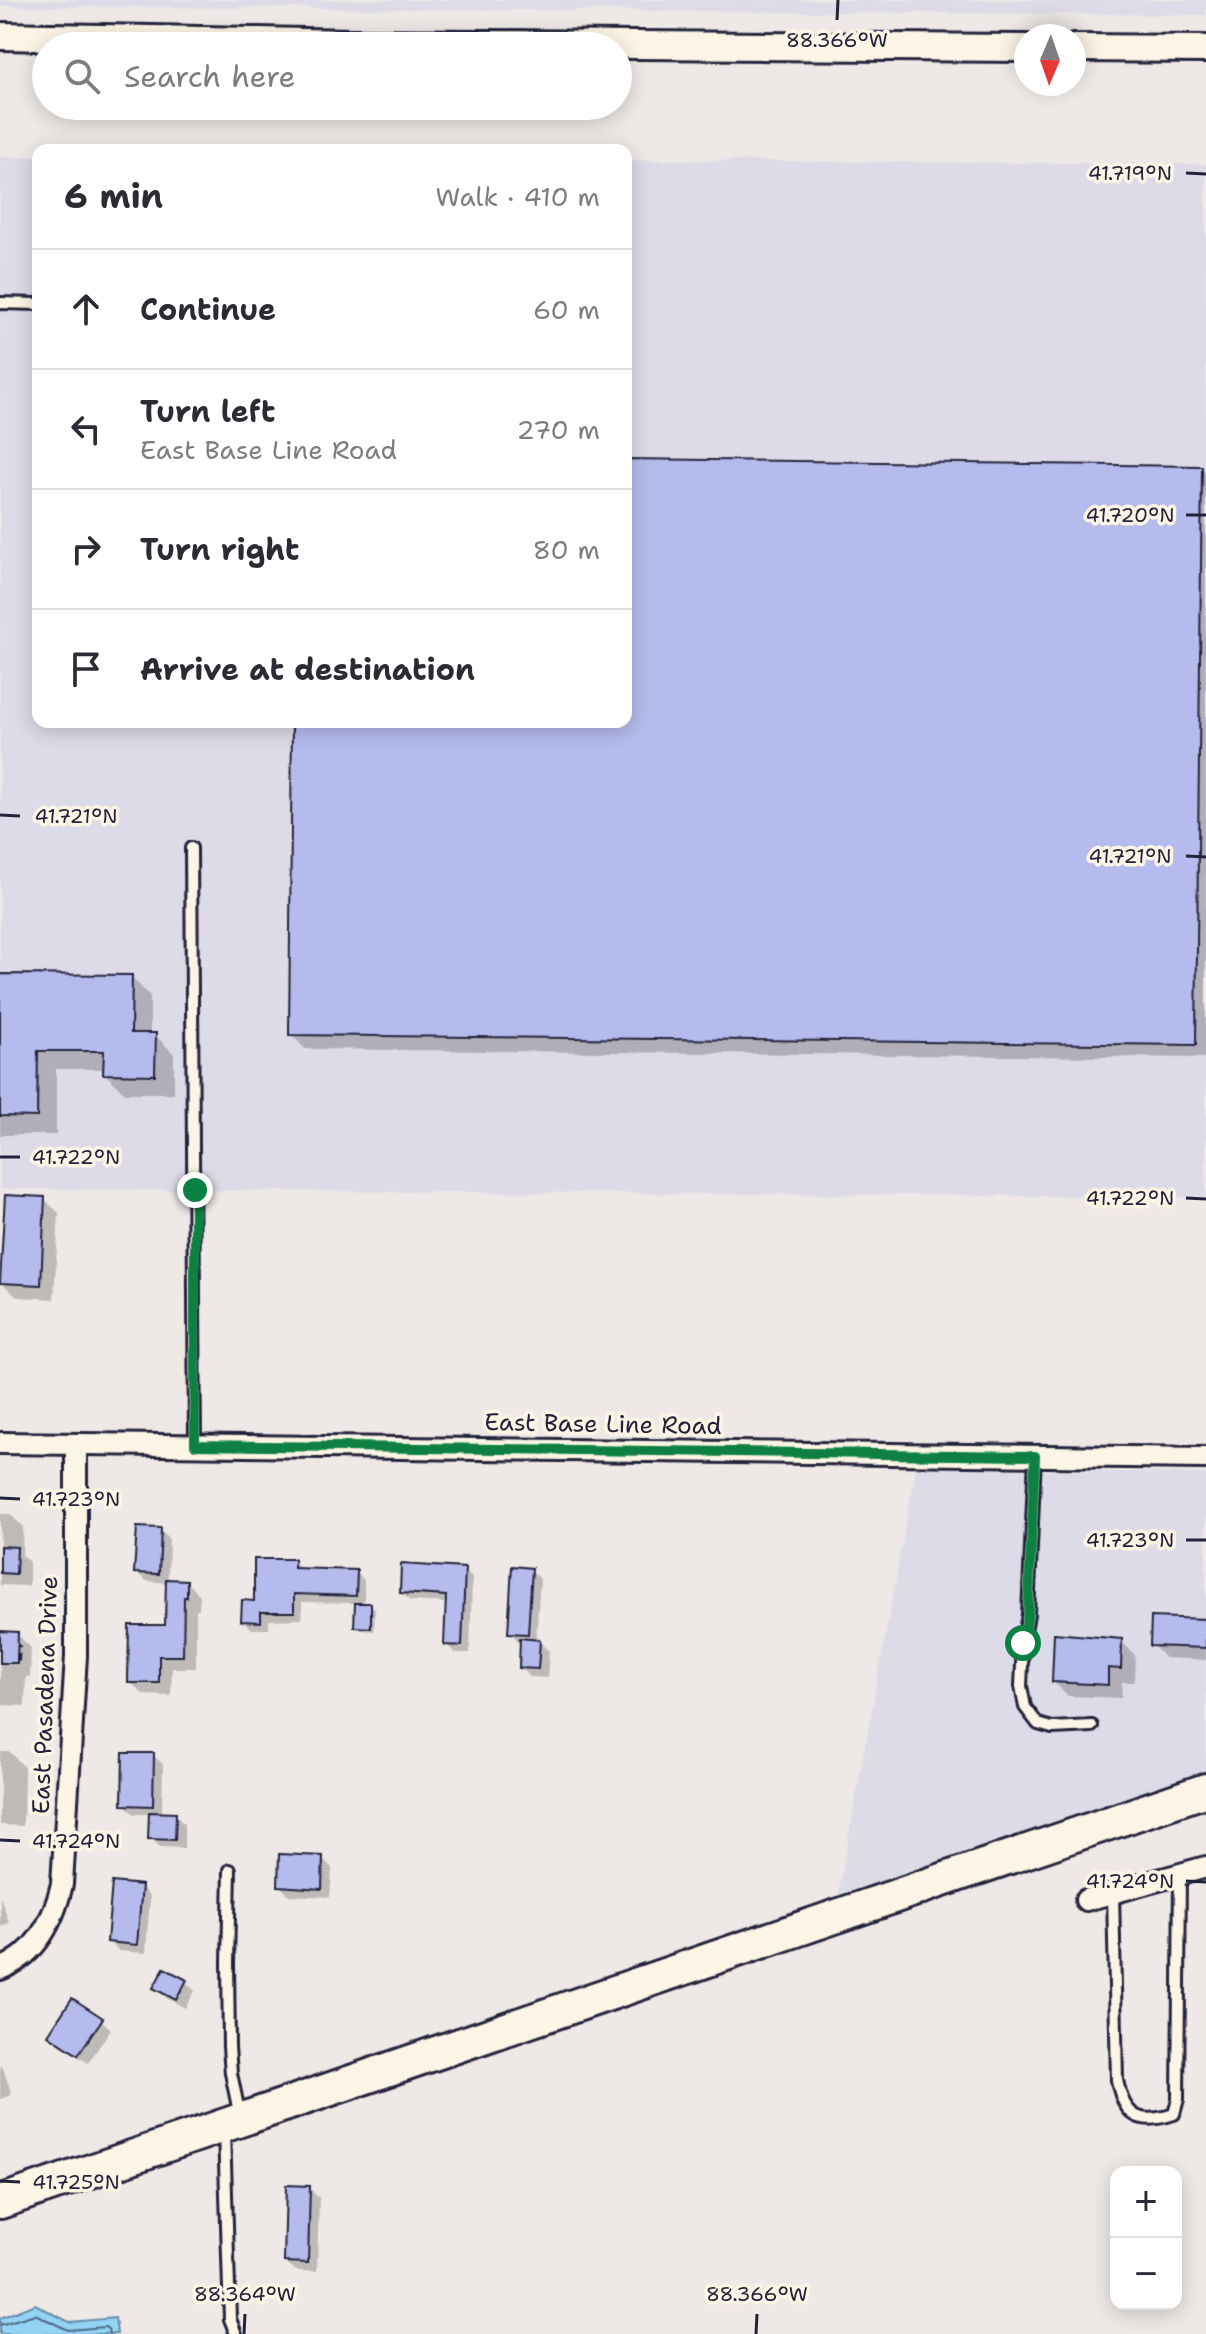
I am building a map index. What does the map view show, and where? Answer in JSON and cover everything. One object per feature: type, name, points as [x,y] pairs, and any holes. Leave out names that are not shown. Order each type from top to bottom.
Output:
[{"type":"main road","points":[[0,2202],[1206,1790]]},
{"type":"street","points":[[0,36],[32,37]]},
{"type":"street","points":[[632,46],[1014,48]]},
{"type":"street","points":[[1086,48],[1206,49]]},
{"type":"street","name":"East Base Line Road","points":[[0,1443],[1206,1458]]},
{"type":"street","name":"East Pasadena Drive","points":[[0,1969],[12,1964],[40,1938],[55,1913],[62,1884],[76,1656],[76,1445]]},
{"type":"street","points":[[1086,1900],[1206,1867]]},
{"type":"lane","points":[[0,303],[32,304]]},
{"type":"lane","points":[[191,848],[195,1445]]},
{"type":"lane","points":[[1035,1456],[1028,1614],[1021,1686],[1025,1707],[1038,1724],[1052,1728],[1092,1726]]},
{"type":"lane","points":[[230,1870],[228,1963],[232,2122],[229,2304],[230,2319],[236,2334]]},
{"type":"lane","points":[[1113,1892],[1117,2080],[1121,2099],[1130,2113],[1148,2120],[1160,2118],[1174,2114],[1178,2099],[1180,1874]]},
{"type":"path","points":[[17,1660],[19,1645]]},
{"type":"shaded area","points":[[0,0],[1206,0],[1206,15],[0,6]]},
{"type":"shaded area","points":[[0,157],[32,157],[32,728],[632,728],[632,160],[1206,164],[1206,1197],[0,1189]]},
{"type":"shaded area","points":[[916,1467],[1206,1474],[1206,1775],[837,1900]]},
{"type":"water","points":[[35,2304],[69,2322],[115,2318],[117,2334],[0,2334],[0,2318]]},
{"type":"building","points":[[632,459],[1202,466],[1196,1045],[289,1035],[292,728],[632,728]]},
{"type":"building","points":[[0,974],[132,975],[131,1033],[156,1033],[155,1075],[103,1074],[104,1051],[38,1051],[37,1117],[0,1116]]},
{"type":"building","points":[[5,1195],[45,1197],[41,1285],[0,1283]]},
{"type":"building","points":[[137,1527],[161,1528],[159,1574],[134,1573]]},
{"type":"building","points":[[0,1546],[17,1547],[16,1574],[0,1573]]},
{"type":"building","points":[[254,1559],[294,1559],[294,1568],[357,1570],[356,1596],[294,1594],[294,1612],[261,1612],[261,1622],[241,1621],[242,1600],[254,1601]]},
{"type":"building","points":[[401,1564],[465,1568],[462,1646],[444,1645],[446,1596],[400,1593]]},
{"type":"building","points":[[512,1566],[532,1568],[528,1634],[508,1633]]},
{"type":"building","points":[[166,1579],[187,1580],[183,1656],[159,1656],[159,1683],[128,1683],[129,1625],[165,1625]]},
{"type":"building","points":[[355,1603],[371,1603],[371,1628],[354,1627]]},
{"type":"building","points":[[1151,1617],[1206,1619],[1206,1648],[1150,1646]]},
{"type":"building","points":[[0,1631],[18,1632],[17,1663],[0,1663]]},
{"type":"building","points":[[1054,1633],[1122,1639],[1121,1669],[1108,1668],[1108,1685],[1052,1682]]},
{"type":"building","points":[[520,1638],[540,1640],[538,1669],[519,1668]]},
{"type":"building","points":[[123,1753],[154,1753],[153,1806],[122,1805]]},
{"type":"building","points":[[149,1812],[176,1813],[175,1840],[148,1839]]},
{"type":"building","points":[[279,1854],[323,1856],[322,1889],[278,1886]]},
{"type":"building","points":[[112,1882],[142,1885],[137,1945],[107,1942]]},
{"type":"building","points":[[164,1968],[187,1980],[176,2000],[153,1988]]},
{"type":"building","points":[[72,1998],[103,2018],[78,2055],[48,2035]]},
{"type":"building","points":[[286,2185],[310,2186],[308,2263],[284,2262]]},
{"type":"route","points":[[195,1190],[195,1445],[1035,1456],[1028,1614],[1023,1643]]}]
